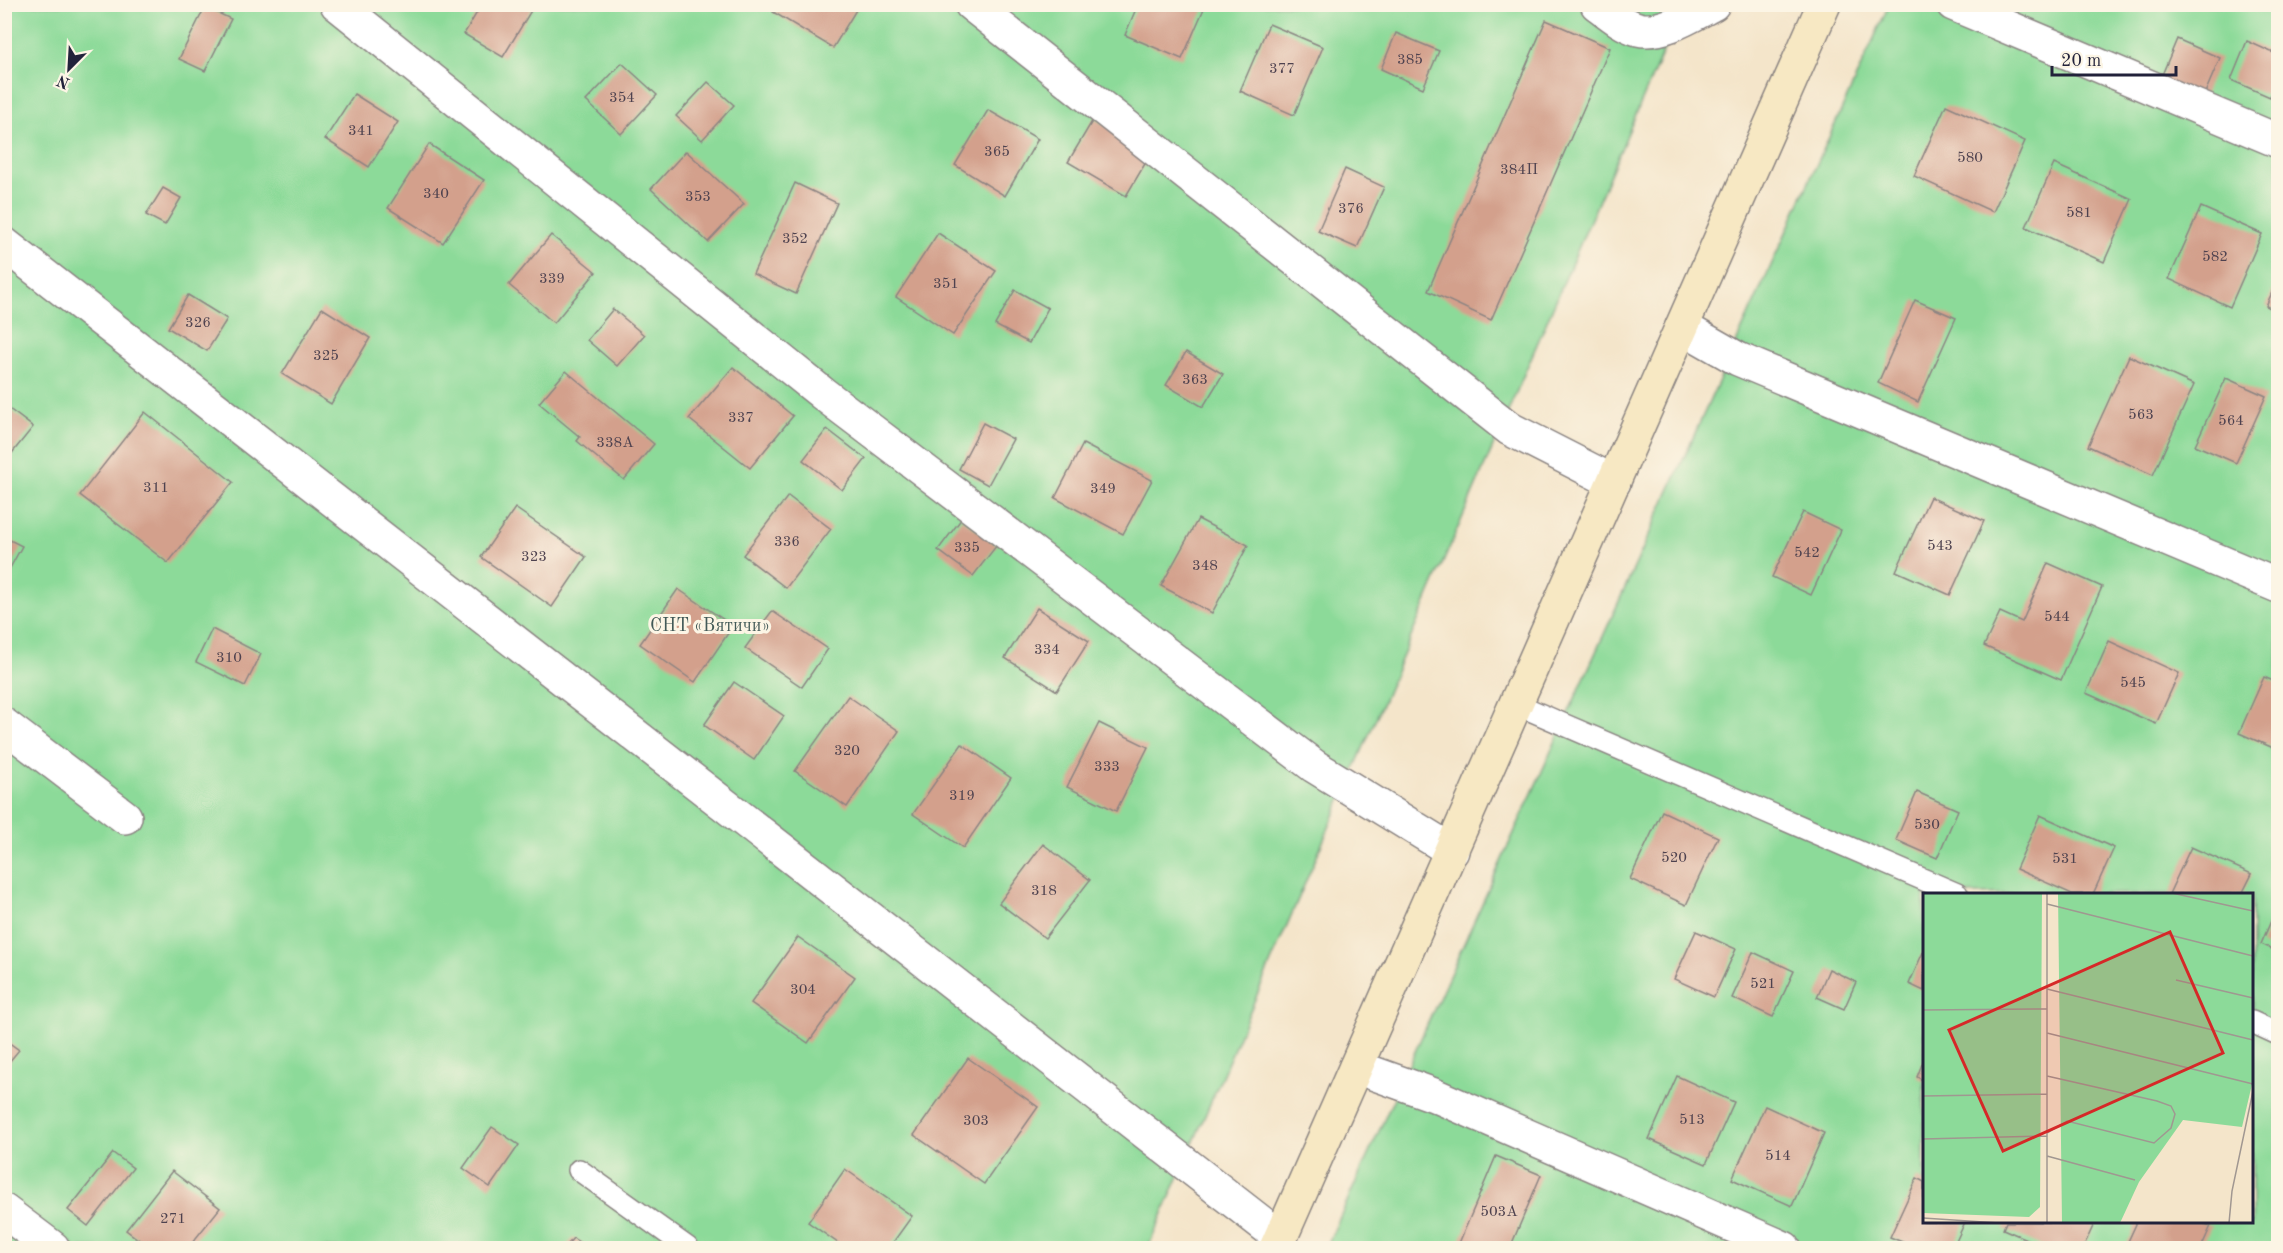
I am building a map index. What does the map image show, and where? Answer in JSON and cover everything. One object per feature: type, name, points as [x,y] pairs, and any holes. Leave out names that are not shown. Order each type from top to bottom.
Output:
[{"type":"main road","points":[[1279,1243],[1824,4]]},
{"type":"street","points":[[337,4],[832,400],[1314,766],[1452,851]]},
{"type":"street","points":[[971,4],[1510,429],[1614,482]]},
{"type":"street","points":[[1597,4],[1613,16],[1639,29],[1667,27],[1713,4]]},
{"type":"street","points":[[1953,4],[2278,141]]},
{"type":"street","points":[[4,244],[1279,1243]]},
{"type":"street","points":[[1682,327],[1738,359],[2278,586]]},
{"type":"street","points":[[4,725],[125,817]]},
{"type":"street","points":[[1356,1067],[1434,1095],[1784,1248]]},
{"type":"street","points":[[4,1211],[53,1248]]},
{"type":"lane","points":[[1516,704],[1955,893]]},
{"type":"lane","points":[[2253,1022],[2278,1034]]},
{"type":"lane","points":[[579,1170],[688,1248]]},
{"type":"green space","name":"СНТ «Вятичи»","points":[[5,5],[1683,5],[1148,1248],[5,1248]]},
{"type":"green space","points":[[1889,5],[2278,5],[2278,1248],[1326,1248]]},
{"type":"building","points":[[482,4],[535,4],[503,57],[464,34]]},
{"type":"building","points":[[1138,4],[1206,4],[1182,59],[1125,35]]},
{"type":"building","points":[[777,5],[859,5],[833,48],[773,12]]},
{"type":"building","points":[[205,7],[231,19],[205,71],[179,59]]},
{"type":"building","points":[[1546,20],[1610,48],[1491,320],[1428,291]]},
{"type":"building","points":[[1269,24],[1323,47],[1294,115],[1240,91]]},
{"type":"building","points":[[1396,33],[1439,51],[1423,88],[1381,69]]},
{"type":"building","points":[[2177,39],[2220,58],[2202,100],[2159,82]]},
{"type":"building","points":[[2247,41],[2278,55],[2278,76],[2270,97],[2231,80]]},
{"type":"building","points":[[622,63],[657,95],[621,134],[586,101]]},
{"type":"building","points":[[708,82],[734,105],[702,140],[676,116]]},
{"type":"building","points":[[354,94],[398,122],[369,167],[325,139]]},
{"type":"building","points":[[1946,105],[2025,141],[1993,212],[1914,176]]},
{"type":"building","points":[[988,110],[1038,139],[1005,196],[955,165]]},
{"type":"building","points":[[1094,118],[1152,152],[1126,196],[1068,162]]},
{"type":"building","points":[[429,144],[484,180],[443,243],[388,208]]},
{"type":"building","points":[[686,151],[744,204],[708,242],[651,189]]},
{"type":"building","points":[[2054,164],[2132,199],[2104,262],[2026,227]]},
{"type":"building","points":[[1345,169],[1384,187],[1357,248],[1318,231]]},
{"type":"building","points":[[795,183],[837,203],[796,294],[753,274]]},
{"type":"building","points":[[163,188],[181,198],[165,225],[146,215]]},
{"type":"building","points":[[2201,207],[2262,234],[2230,307],[2169,279]]},
{"type":"building","points":[[938,233],[996,271],[953,335],[896,297]]},
{"type":"building","points":[[551,235],[596,272],[554,323],[509,285]]},
{"type":"building","points":[[2278,279],[2278,312],[2266,306]]},
{"type":"building","points":[[1015,290],[1048,308],[1029,343],[995,325]]},
{"type":"building","points":[[188,295],[227,319],[207,351],[168,328]]},
{"type":"building","points":[[1915,300],[1956,318],[1918,402],[1878,383]]},
{"type":"building","points":[[322,308],[370,338],[331,404],[282,374]]},
{"type":"building","points":[[613,309],[644,335],[617,366],[587,340]]},
{"type":"building","points":[[1186,352],[1223,374],[1203,407],[1166,385]]},
{"type":"building","points":[[2129,356],[2194,385],[2153,475],[2088,446]]},
{"type":"building","points":[[733,367],[793,416],[750,468],[689,419]]},
{"type":"building","points":[[566,371],[654,444],[624,480],[577,441],[580,437],[539,403]]},
{"type":"building","points":[[2226,378],[2266,396],[2236,463],[2195,445]]},
{"type":"building","points":[[4,405],[33,427],[4,463]]},
{"type":"building","points":[[145,412],[233,482],[168,563],[80,495]]},
{"type":"building","points":[[983,423],[1013,439],[988,485],[959,469]]},
{"type":"building","points":[[827,429],[866,459],[842,490],[803,460]]},
{"type":"building","points":[[1083,444],[1152,480],[1123,534],[1055,498]]},
{"type":"building","points":[[788,496],[831,529],[786,588],[743,555]]},
{"type":"building","points":[[1930,497],[1984,521],[1950,595],[1896,571]]},
{"type":"building","points":[[515,508],[586,557],[552,607],[481,557]]},
{"type":"building","points":[[1803,512],[1841,530],[1811,595],[1772,577]]},
{"type":"building","points":[[962,518],[997,545],[973,576],[938,550]]},
{"type":"building","points":[[1198,519],[1248,545],[1212,613],[1161,586]]},
{"type":"building","points":[[4,537],[22,546],[4,579]]},
{"type":"building","points":[[2048,563],[2102,587],[2061,680],[1984,646],[2000,612],[2022,622]]},
{"type":"building","points":[[678,589],[733,626],[695,682],[640,644]]},
{"type":"building","points":[[1037,608],[1089,641],[1057,691],[1005,658]]},
{"type":"building","points":[[772,611],[828,649],[802,687],[745,648]]},
{"type":"building","points":[[212,629],[261,654],[245,686],[196,662]]},
{"type":"building","points":[[2109,641],[2179,673],[2156,724],[2086,693]]},
{"type":"building","points":[[2264,677],[2278,683],[2278,750],[2239,733]]},
{"type":"building","points":[[734,682],[784,716],[754,760],[704,725]]},
{"type":"building","points":[[848,696],[899,731],[847,807],[795,771]]},
{"type":"building","points":[[1099,723],[1148,747],[1116,811],[1067,787]]},
{"type":"building","points":[[962,744],[1011,778],[963,848],[913,814]]},
{"type":"building","points":[[1917,792],[1958,810],[1937,858],[1896,840]]},
{"type":"building","points":[[1662,811],[1718,837],[1686,905],[1630,879]]},
{"type":"building","points":[[2040,815],[2114,848],[2093,893],[2070,893],[2016,869]]},
{"type":"building","points":[[1043,844],[1090,880],[1045,938],[999,903]]},
{"type":"building","points":[[2191,847],[2252,874],[2242,893],[2169,893]]},
{"type":"building","points":[[2278,905],[2278,952],[2261,944]]},
{"type":"building","points":[[1696,931],[1736,949],[1714,997],[1674,979]]},
{"type":"building","points":[[798,937],[855,977],[808,1043],[751,1003]]},
{"type":"building","points":[[1753,952],[1794,971],[1773,1017],[1732,998]]},
{"type":"building","points":[[1923,952],[1923,991],[1909,984]]},
{"type":"building","points":[[1829,969],[1856,982],[1844,1009],[1817,997]]},
{"type":"building","points":[[4,1039],[19,1050],[4,1068]]},
{"type":"building","points":[[968,1058],[1038,1107],[984,1184],[914,1135]]},
{"type":"building","points":[[1923,1062],[1923,1080],[1917,1077]]},
{"type":"building","points":[[1677,1076],[1734,1102],[1706,1164],[1649,1139]]},
{"type":"building","points":[[1765,1106],[1824,1133],[1792,1206],[1732,1179]]},
{"type":"building","points":[[492,1127],[519,1145],[490,1187],[463,1168]]},
{"type":"building","points":[[113,1153],[133,1168],[88,1226],[68,1210]]},
{"type":"building","points":[[1496,1156],[1541,1175],[1510,1248],[1457,1248]]},
{"type":"building","points":[[845,1169],[912,1216],[889,1248],[845,1248],[808,1222]]},
{"type":"building","points":[[172,1171],[220,1208],[188,1248],[150,1248],[126,1230]]},
{"type":"building","points":[[1917,1178],[1923,1181],[1923,1223],[1965,1223],[1953,1248],[1917,1248],[1890,1237]]},
{"type":"building","points":[[2006,1223],[2095,1223],[2083,1248],[2047,1248],[2003,1229]]},
{"type":"building","points":[[2137,1223],[2203,1223],[2211,1226],[2201,1248],[2125,1248]]},
{"type":"building","points":[[573,1238],[588,1248],[565,1248]]}]
